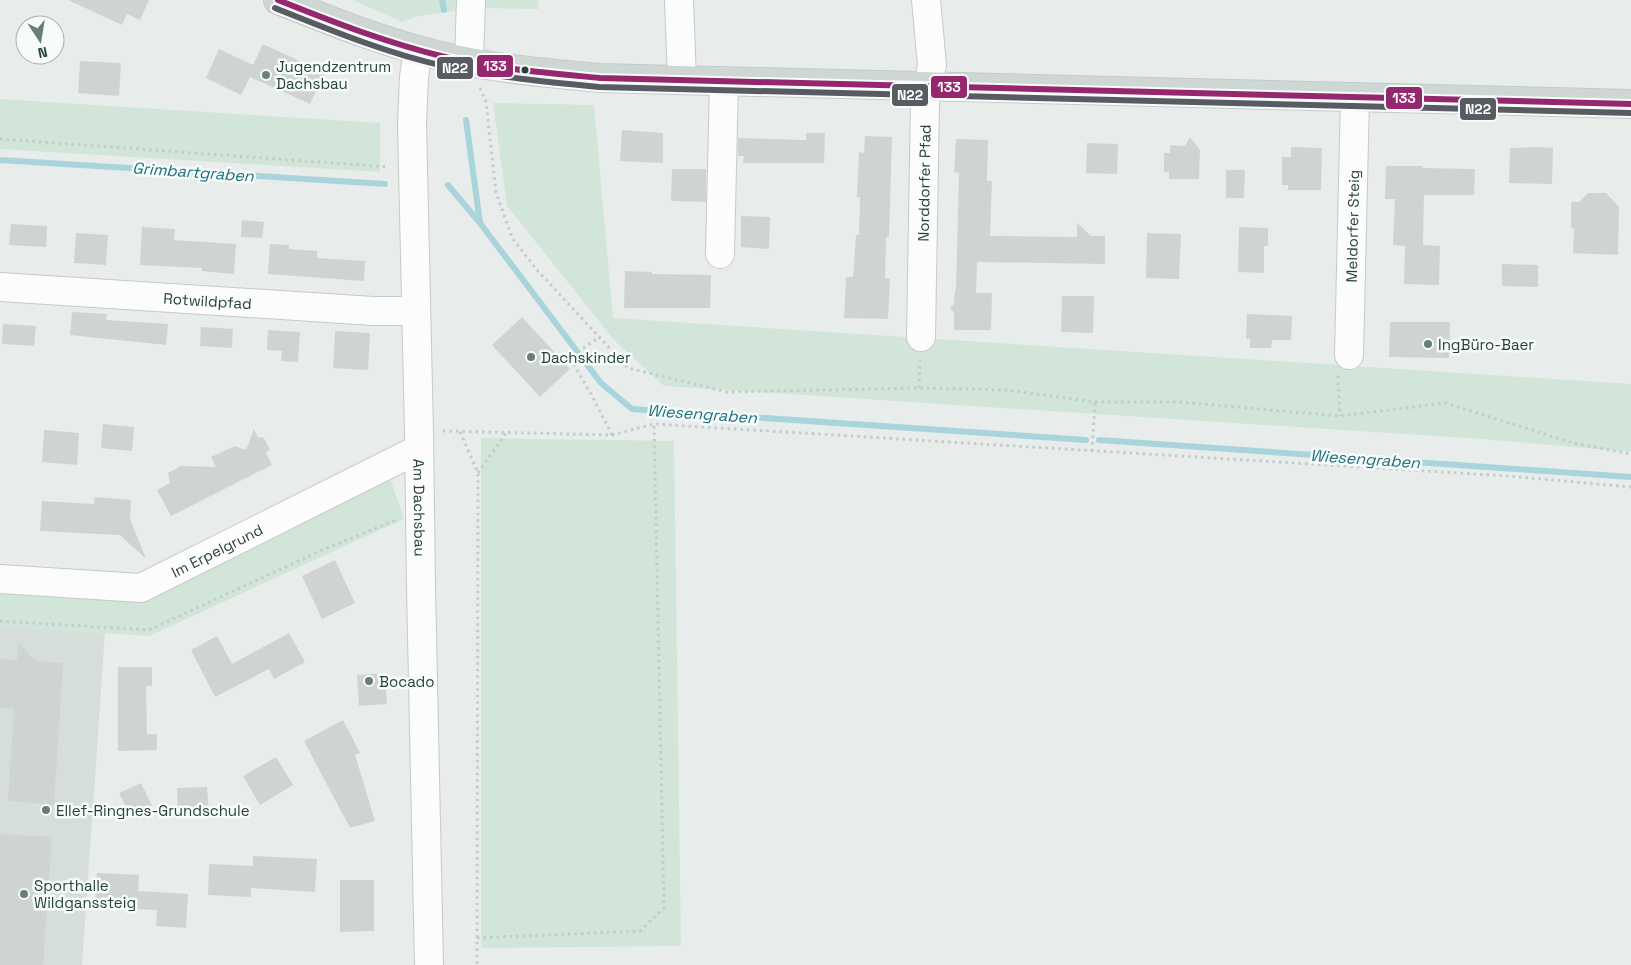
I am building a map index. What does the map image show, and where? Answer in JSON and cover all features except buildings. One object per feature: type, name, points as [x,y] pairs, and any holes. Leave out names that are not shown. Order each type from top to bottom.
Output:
[{"type":"main road","points":[[278,0],[362,32],[418,50],[469,62],[525,71],[600,78],[1631,104]]},
{"type":"street","points":[[469,62],[471,0]]},
{"type":"street","points":[[679,0],[682,80]]},
{"type":"street","name":"Norddorfer Pfad","points":[[921,337],[925,102],[932,66],[926,0]]},
{"type":"street","name":"Am Dachsbau","points":[[418,50],[414,77],[412,169],[429,965]]},
{"type":"street","points":[[720,254],[724,81]]},
{"type":"street","name":"Meldorfer Steig","points":[[1349,355],[1355,97]]},
{"type":"street","name":"Rotwildpfad","points":[[0,286],[373,311],[416,311]]},
{"type":"street","name":"Im Erpelgrund","points":[[0,579],[140,588],[419,440]]},
{"type":"path","points":[[469,62],[486,102],[496,192],[512,238],[537,270],[628,368],[728,392],[929,388],[1007,390],[1094,402],[1179,402],[1340,416],[1446,403],[1572,442],[1631,454]]},
{"type":"path","points":[[0,139],[412,169]]},
{"type":"path","points":[[598,337],[570,358],[612,435]]},
{"type":"path","points":[[1340,416],[1337,369],[1349,355]]},
{"type":"path","points":[[1092,451],[1094,402]]},
{"type":"path","points":[[419,440],[460,432],[612,435],[654,424],[1508,476],[1631,487]]},
{"type":"path","points":[[477,938],[640,931],[664,908],[654,424]]},
{"type":"path","points":[[460,432],[478,473],[477,965]]},
{"type":"path","points":[[478,473],[506,433]]},
{"type":"path","points":[[0,621],[149,630],[320,551],[420,510]]},
{"type":"shaded area","name":"Ellef-Ringnes-Grundschule","points":[[0,626],[105,633],[82,965],[0,965]]},
{"type":"green space","points":[[353,0],[538,0],[539,9],[472,8],[415,17],[402,22]]},
{"type":"green space","points":[[0,99],[380,123],[380,172],[0,149]]},
{"type":"green space","points":[[493,103],[594,105],[613,318],[1631,384],[1631,452],[1482,439],[664,386],[613,339],[507,206]]},
{"type":"green space","points":[[481,438],[674,441],[681,946],[481,948]]},
{"type":"green space","points":[[384,474],[391,481],[404,519],[149,636],[0,626],[0,586],[110,594]]},
{"type":"waterway","name":"Wiesengraben","points":[[442,0],[444,10]]},
{"type":"waterway","name":"Wiesengraben","points":[[466,120],[480,223],[601,383],[632,409],[1086,440]]},
{"type":"waterway","name":"Grimbartgraben","points":[[0,160],[385,184]]},
{"type":"waterway","name":"Grimbartgraben","points":[[448,185],[479,222]]},
{"type":"waterway","name":"Wiesengraben","points":[[1099,440],[1631,477]]},
{"type":"transit line","name":"133","points":[[278,0],[381,39],[445,57],[503,68],[600,78],[1631,104]]},
{"type":"transit line","name":"N22","points":[[275,8],[337,33],[422,61],[502,76],[599,87],[1631,113]]},
{"type":"place","name":"Jugendzentrum Dachsbau","points":[[266,75]]},
{"type":"place","name":"IngBüro-Baer","points":[[1428,344]]},
{"type":"place","name":"Dachskinder","points":[[531,357]]},
{"type":"place","name":"Bocado","points":[[369,681]]},
{"type":"place","name":"Ellef-Ringnes-Grundschule","points":[[46,810]]},
{"type":"place","name":"Sporthalle Wildganssteig","points":[[24,894]]}]
